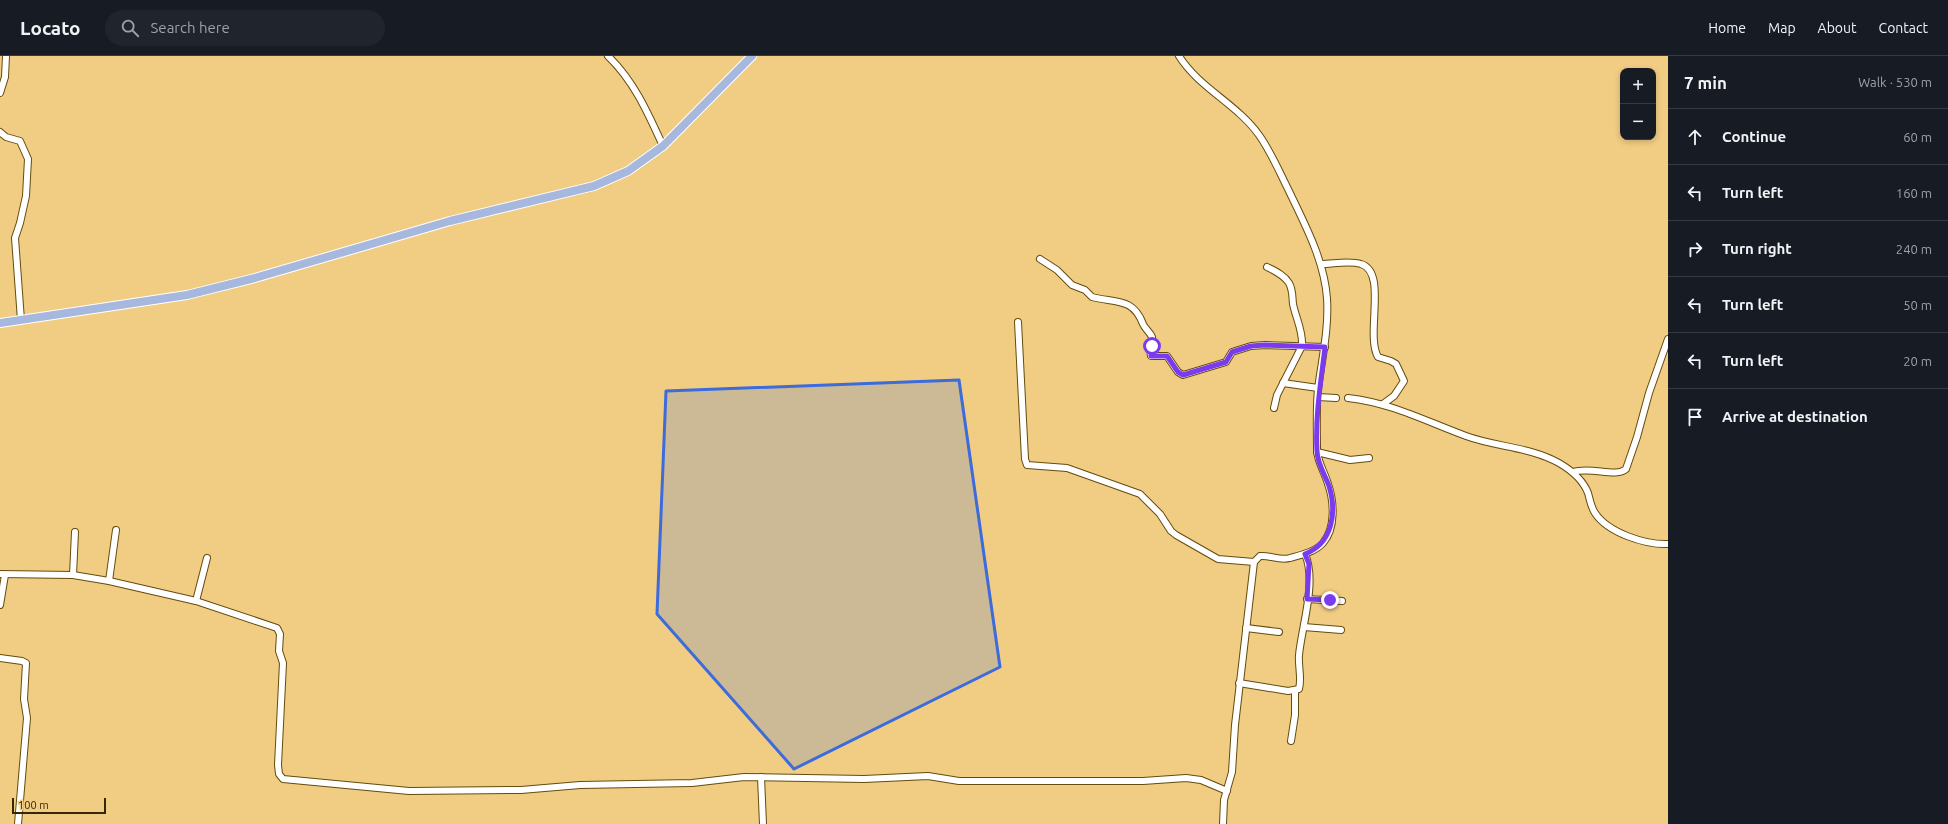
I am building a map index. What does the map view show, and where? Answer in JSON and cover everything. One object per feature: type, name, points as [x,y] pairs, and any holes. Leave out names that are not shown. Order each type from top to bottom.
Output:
[{"type":"main road","points":[[0,323],[187,295],[255,278],[450,221],[577,192],[609,181],[628,171],[663,146],[752,56]]},
{"type":"street","points":[[0,93],[6,56]]},
{"type":"street","points":[[608,56],[623,71],[632,84],[663,146]]},
{"type":"street","points":[[1179,56],[1199,79],[1243,116],[1259,136],[1275,162],[1295,203],[1320,264],[1327,299],[1325,347],[1318,388],[1317,452],[1329,487],[1333,510],[1327,536],[1318,547],[1305,554],[1284,559],[1260,556],[1254,562],[1239,684],[1232,772],[1223,805],[1223,824]]},
{"type":"street","points":[[0,132],[6,137],[20,141],[28,159],[26,196],[15,238],[21,320]]},
{"type":"street","points":[[1040,259],[1051,265],[1072,285],[1085,290],[1092,297],[1117,301],[1134,308],[1151,336],[1151,356],[1167,356],[1178,372],[1183,375],[1228,362],[1232,352],[1242,348],[1265,345],[1325,347]]},
{"type":"street","points":[[1320,264],[1351,262],[1368,267],[1372,273],[1375,285],[1372,334],[1373,347],[1380,358],[1396,364],[1404,381],[1394,396],[1383,404]]},
{"type":"street","points":[[1267,267],[1280,274],[1288,283],[1293,292],[1293,304],[1302,331],[1302,346],[1277,395],[1274,408]]},
{"type":"street","points":[[1018,322],[1024,459],[1027,465],[1067,468],[1140,494],[1160,514],[1173,533],[1218,559],[1254,562]]},
{"type":"street","points":[[1574,472],[1587,470],[1620,473],[1626,470],[1649,393],[1668,339]]},
{"type":"street","points":[[1283,383],[1318,388]]},
{"type":"street","points":[[1318,397],[1336,398]]},
{"type":"street","points":[[1348,398],[1383,404],[1466,436],[1531,452],[1558,462],[1574,472],[1583,484],[1594,512],[1600,520],[1615,530],[1641,541],[1668,544]]},
{"type":"street","points":[[1317,452],[1350,460],[1370,458]]},
{"type":"street","points":[[109,581],[116,530]]},
{"type":"street","points":[[73,575],[75,532]]},
{"type":"street","points":[[1291,741],[1295,715],[1295,691],[1300,686],[1299,657],[1307,599],[1309,570],[1305,554]]},
{"type":"street","points":[[196,601],[207,558]]},
{"type":"street","points":[[0,605],[3,574],[73,575],[109,581],[196,601],[274,626],[279,630],[279,651],[283,663],[278,765],[279,774],[283,779],[409,791],[521,790],[580,785],[676,783],[744,777],[864,779],[928,776],[958,782],[1143,781],[1186,778],[1201,780],[1227,791]]},
{"type":"street","points":[[1307,599],[1342,601]]},
{"type":"street","points":[[1304,627],[1341,630]]},
{"type":"street","points":[[1246,628],[1279,632]]},
{"type":"street","points":[[0,658],[22,661],[26,663],[24,699],[27,718],[18,824]]},
{"type":"street","points":[[1239,684],[1295,691]]},
{"type":"street","points":[[761,778],[763,824]]},
{"type":"highlighted area","points":[[959,380],[1000,667],[794,769],[657,614],[666,391]]},
{"type":"route","points":[[1152,346],[1151,356],[1163,355],[1169,357],[1178,372],[1183,375],[1228,362],[1229,356],[1232,352],[1251,346],[1325,347],[1318,388],[1317,452],[1329,487],[1333,510],[1327,536],[1318,547],[1305,554],[1309,564],[1307,599],[1330,600]]}]
